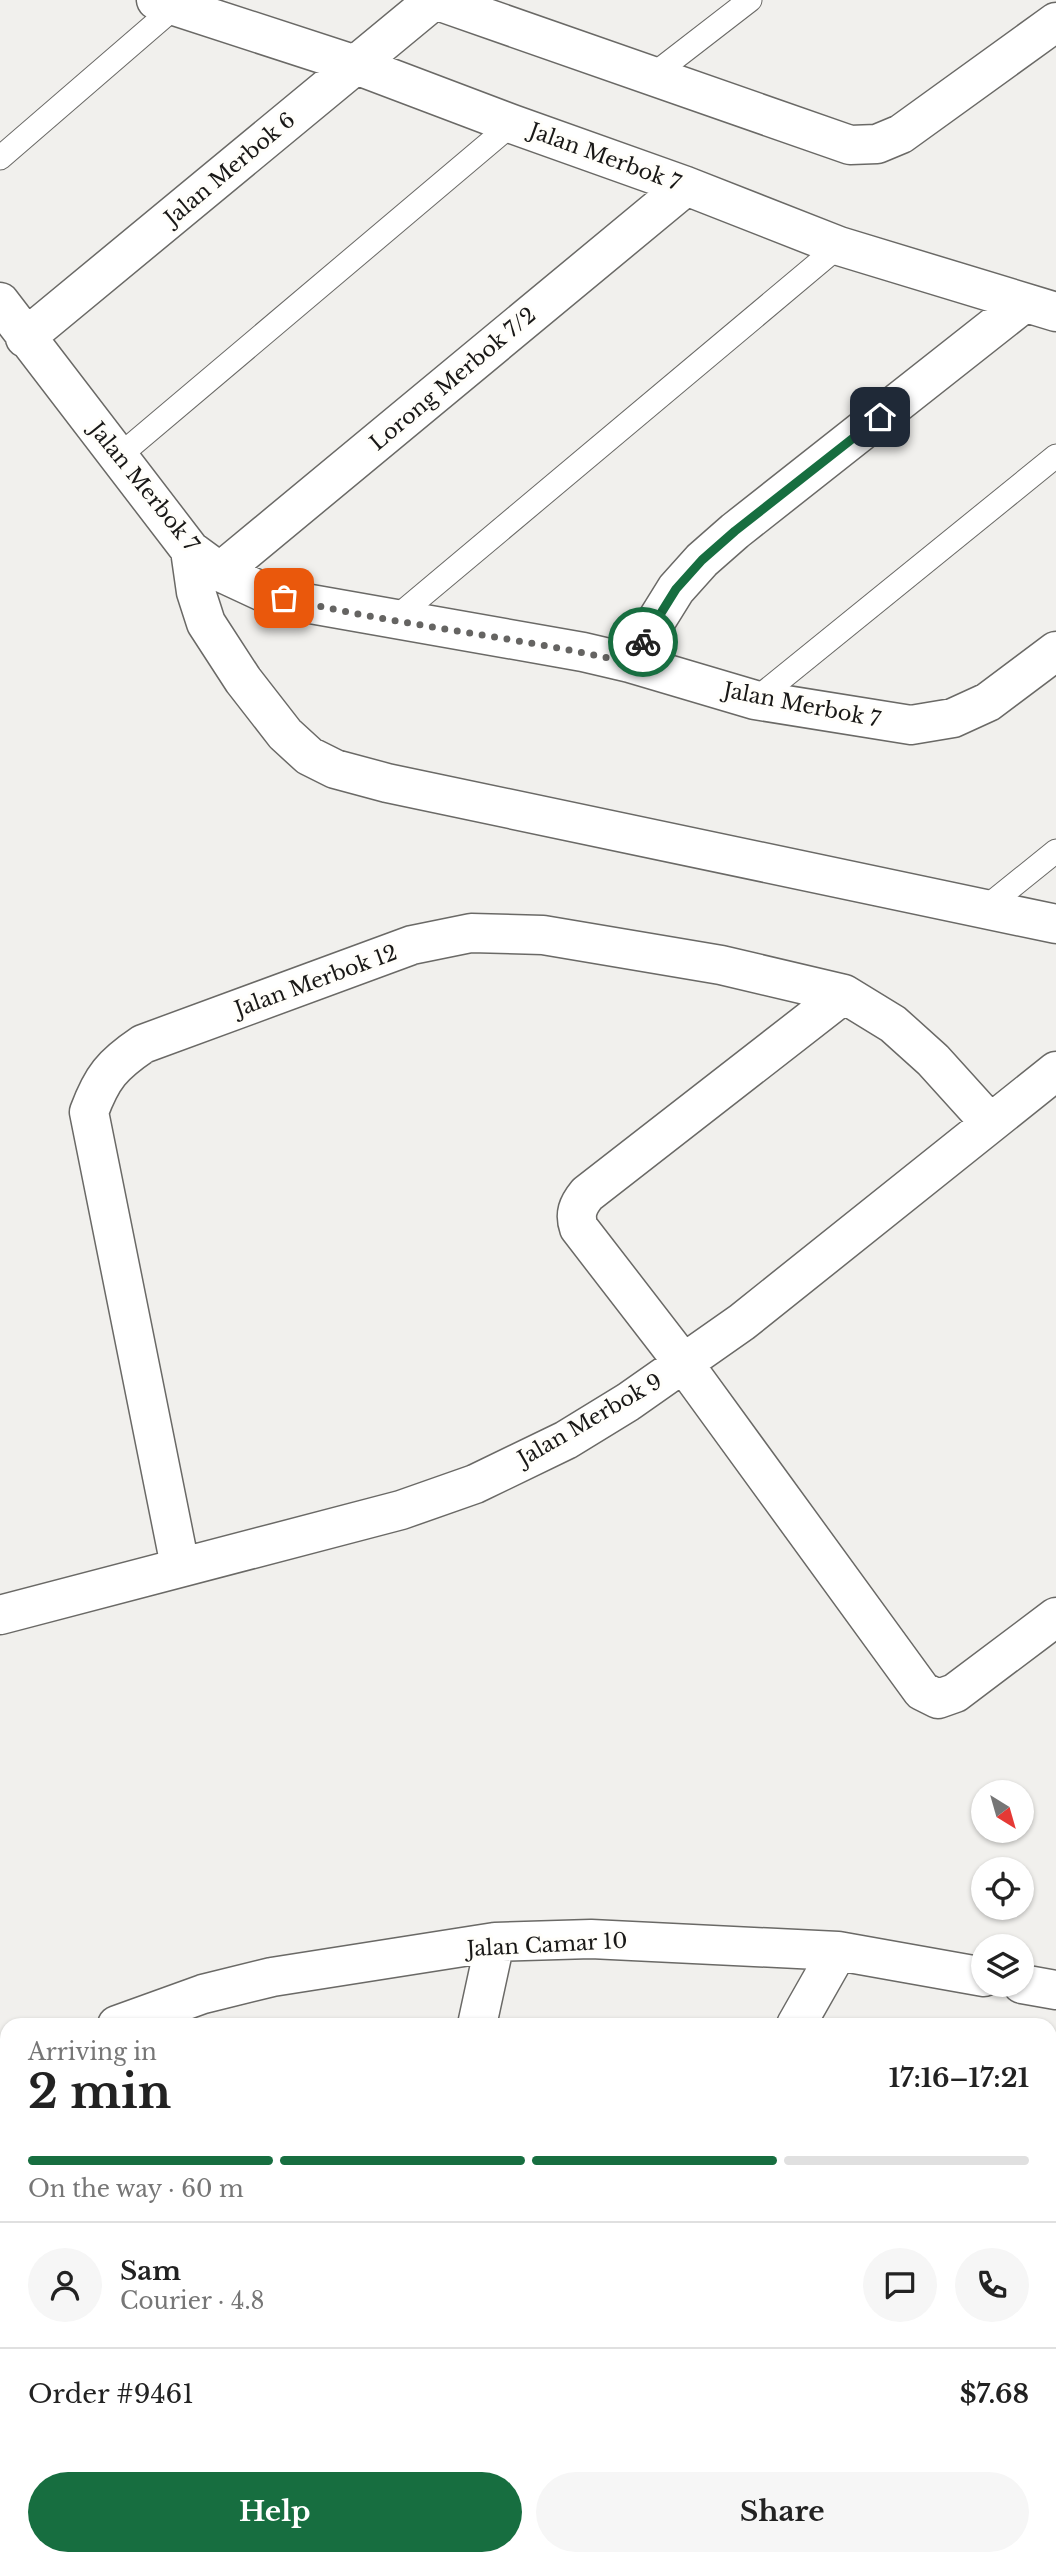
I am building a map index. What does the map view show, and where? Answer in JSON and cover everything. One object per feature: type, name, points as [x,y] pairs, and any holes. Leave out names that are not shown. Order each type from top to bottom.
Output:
[{"type":"street","name":"Jalan Merbok 6","points":[[25,338],[434,0]]},
{"type":"street","points":[[434,0],[850,145],[877,144],[901,134],[1056,22]]},
{"type":"street","name":"Jalan Merbok 7","points":[[166,3],[356,65],[686,186],[839,246],[1040,307]]},
{"type":"street","name":"Lorong Merbok 7/2","points":[[205,561],[686,186]]},
{"type":"street","name":"Jalan Merbok 7","points":[[0,302],[25,338],[205,561],[263,592],[393,620],[583,652],[755,700],[911,725],[953,718],[988,702],[1056,651]]},
{"type":"street","points":[[630,663],[676,589],[702,560],[735,531],[1040,307]]},
{"type":"street","points":[[205,561],[196,592],[213,635],[243,680],[285,734],[309,756],[335,769],[400,786],[1056,924]]},
{"type":"street","name":"Jalan Merbok 12","points":[[180,1566],[89,1112],[99,1084],[117,1062],[143,1044],[412,945],[471,933],[543,934],[721,965],[844,994],[893,1024],[942,1069],[990,1122]]},
{"type":"street","points":[[844,994],[587,1194],[577,1212],[579,1228],[684,1364],[922,1691],[938,1699],[956,1693],[1056,1617]]},
{"type":"street","name":"Jalan Merbok 9","points":[[0,1615],[401,1510],[475,1484],[566,1440],[684,1364],[742,1322],[1056,1072]]},
{"type":"street","name":"Jalan Camar 10","points":[[136,2018],[203,1994],[272,1977],[495,1942],[591,1938],[838,1951],[971,1975]]},
{"type":"street","points":[[479,2018],[495,1942]]},
{"type":"street","points":[[800,2018],[838,1951]]},
{"type":"street","points":[[1034,1986],[1056,1990]]},
{"type":"lane","points":[[653,75],[750,0]]},
{"type":"lane","points":[[0,158],[166,3]]},
{"type":"lane","points":[[119,456],[512,124]]},
{"type":"lane","points":[[393,620],[839,246]]},
{"type":"lane","points":[[755,700],[1056,456]]},
{"type":"lane","points":[[984,909],[1056,851]]},
{"type":"way so far","points":[[284,598],[393,620],[583,652],[630,663],[643,642]]},
{"type":"route","points":[[643,642],[676,589],[702,560],[880,417]]}]
